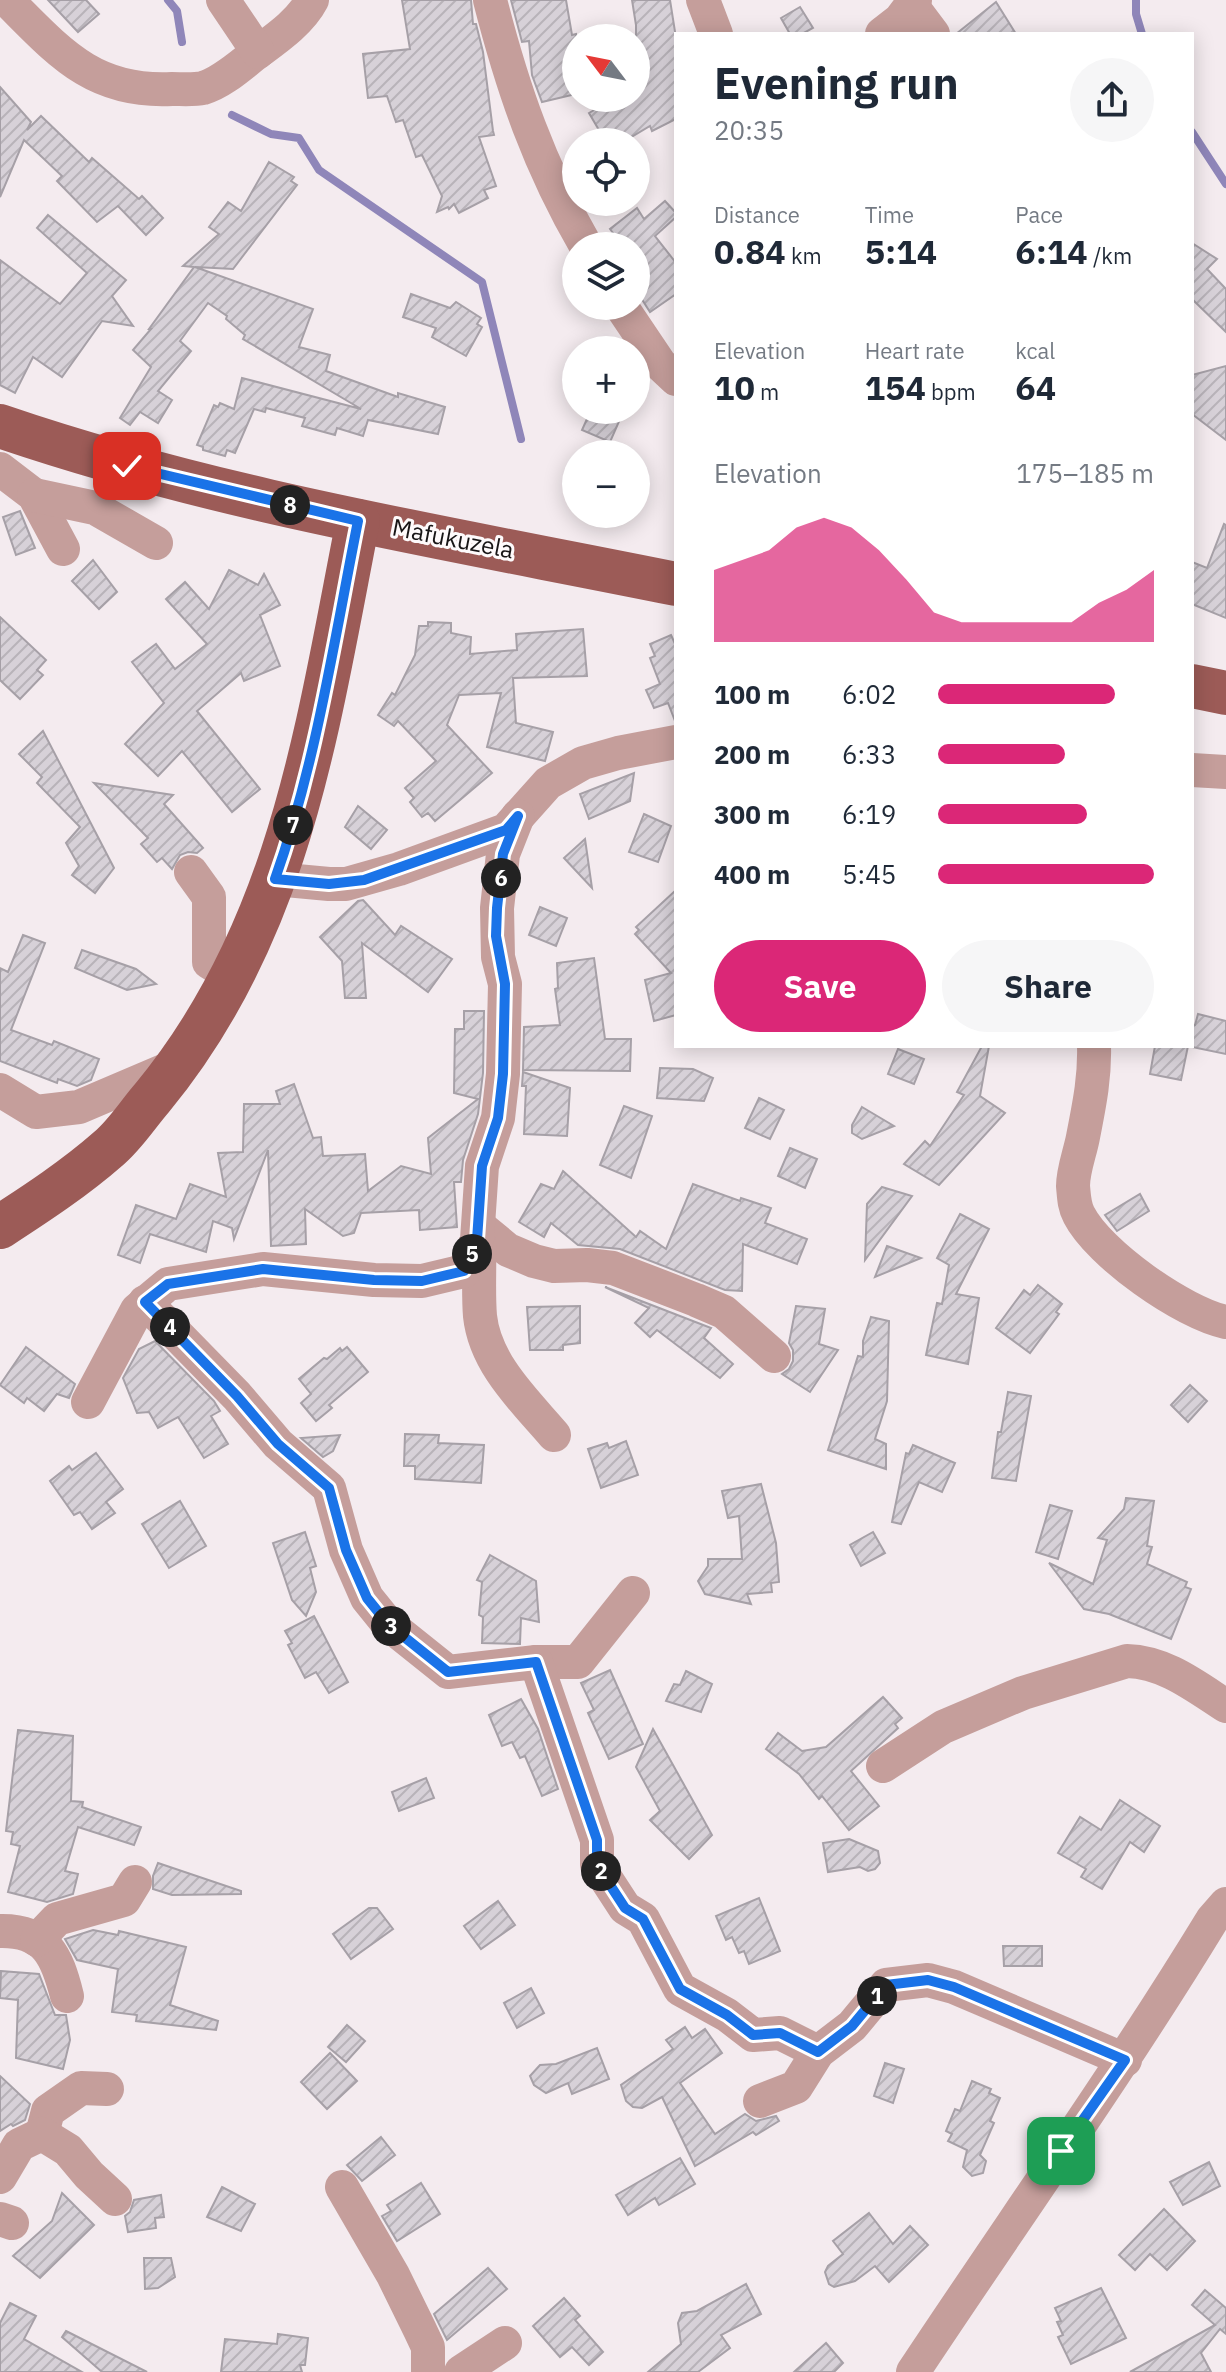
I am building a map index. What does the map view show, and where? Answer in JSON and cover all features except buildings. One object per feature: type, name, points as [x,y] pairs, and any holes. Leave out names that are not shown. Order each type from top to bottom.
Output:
[{"type":"main road","name":"Mafukuzela","points":[[0,426],[127,466],[358,521],[674,584]]},
{"type":"main road","points":[[0,1227],[47,1197],[110,1147],[180,1064],[233,977],[291,835],[323,700],[358,521]]},
{"type":"main road","points":[[1194,686],[1226,693]]},
{"type":"street","points":[[7,0],[52,45],[84,71],[122,86],[150,91],[204,88],[232,72],[288,28],[312,0]]},
{"type":"street","points":[[223,0],[258,52]]},
{"type":"street","points":[[490,0],[527,129],[578,232]]},
{"type":"street","points":[[703,0],[715,32]]},
{"type":"street","points":[[884,32],[914,3],[932,32]]},
{"type":"street","points":[[630,320],[660,364],[674,377]]},
{"type":"street","points":[[0,469],[34,495],[63,549]]},
{"type":"street","points":[[34,495],[95,508],[156,543]]},
{"type":"street","points":[[275,879],[329,884],[364,880],[506,830],[548,783],[583,763],[674,742]]},
{"type":"street","points":[[1194,770],[1226,772]]},
{"type":"street","points":[[518,816],[503,854],[497,908],[496,936],[505,984],[503,1074],[498,1118],[482,1166],[480,1318],[488,1347],[506,1377],[554,1435]]},
{"type":"street","points":[[191,872],[209,897],[209,962],[233,977]]},
{"type":"street","points":[[1094,1048],[1095,1077],[1073,1181],[1074,1204],[1080,1218],[1141,1279],[1185,1307],[1226,1322]]},
{"type":"street","points":[[0,1090],[36,1112],[79,1107],[180,1064]]},
{"type":"street","points":[[88,1402],[137,1310],[168,1284],[263,1269],[374,1280],[422,1281],[464,1271],[477,1240],[479,1226]]},
{"type":"street","points":[[479,1226],[508,1250],[534,1261],[554,1266],[613,1268],[724,1312],[774,1356]]},
{"type":"street","points":[[145,1302],[237,1396],[278,1444],[329,1488],[346,1550],[367,1598],[388,1624],[448,1672],[536,1662],[578,1662],[633,1593]]},
{"type":"street","points":[[883,1766],[943,1727],[1023,1693],[1127,1661],[1159,1666],[1226,1706]]},
{"type":"street","points":[[536,1662],[597,1840],[597,1865],[625,1908],[643,1919],[680,1989],[727,2015],[753,2035],[780,2033],[818,2052]]},
{"type":"street","points":[[913,2372],[1125,2060],[1219,1912],[1226,1880]]},
{"type":"street","points":[[37,1940],[57,1919],[124,1900],[135,1882]]},
{"type":"street","points":[[0,1931],[21,1931],[46,1945],[60,1970],[67,1996]]},
{"type":"street","points":[[760,2101],[796,2087],[818,2052],[852,2026],[886,1985],[928,1980],[954,1987],[1125,2060]]},
{"type":"street","points":[[0,2177],[19,2145],[42,2134],[48,2111],[81,2088],[107,2089]]},
{"type":"street","points":[[42,2134],[68,2150],[115,2199]]},
{"type":"street","points":[[342,2187],[393,2275],[428,2347],[428,2372]]},
{"type":"street","points":[[461,2372],[505,2343]]},
{"type":"waterway","points":[[168,0],[177,11],[182,42]]},
{"type":"waterway","points":[[1136,0],[1141,32]]},
{"type":"waterway","points":[[232,115],[271,134],[299,138],[319,170],[482,282],[521,439]]},
{"type":"waterway","points":[[1194,135],[1226,184]]},
{"type":"route","points":[[127,466],[358,521],[323,700],[291,835],[275,879],[329,884],[364,880],[506,830],[518,816],[503,854],[497,908],[498,957],[505,984],[503,1074],[498,1118],[482,1166],[477,1240],[464,1271],[422,1281],[374,1280],[263,1269],[168,1284],[145,1302],[237,1396],[278,1444],[329,1488],[346,1550],[367,1598],[388,1624],[448,1672],[536,1662],[597,1840],[597,1865],[625,1908],[643,1919],[680,1989],[727,2015],[753,2035],[780,2033],[818,2052],[852,2026],[886,1985],[928,1980],[954,1987],[1125,2060],[1061,2151]]}]
